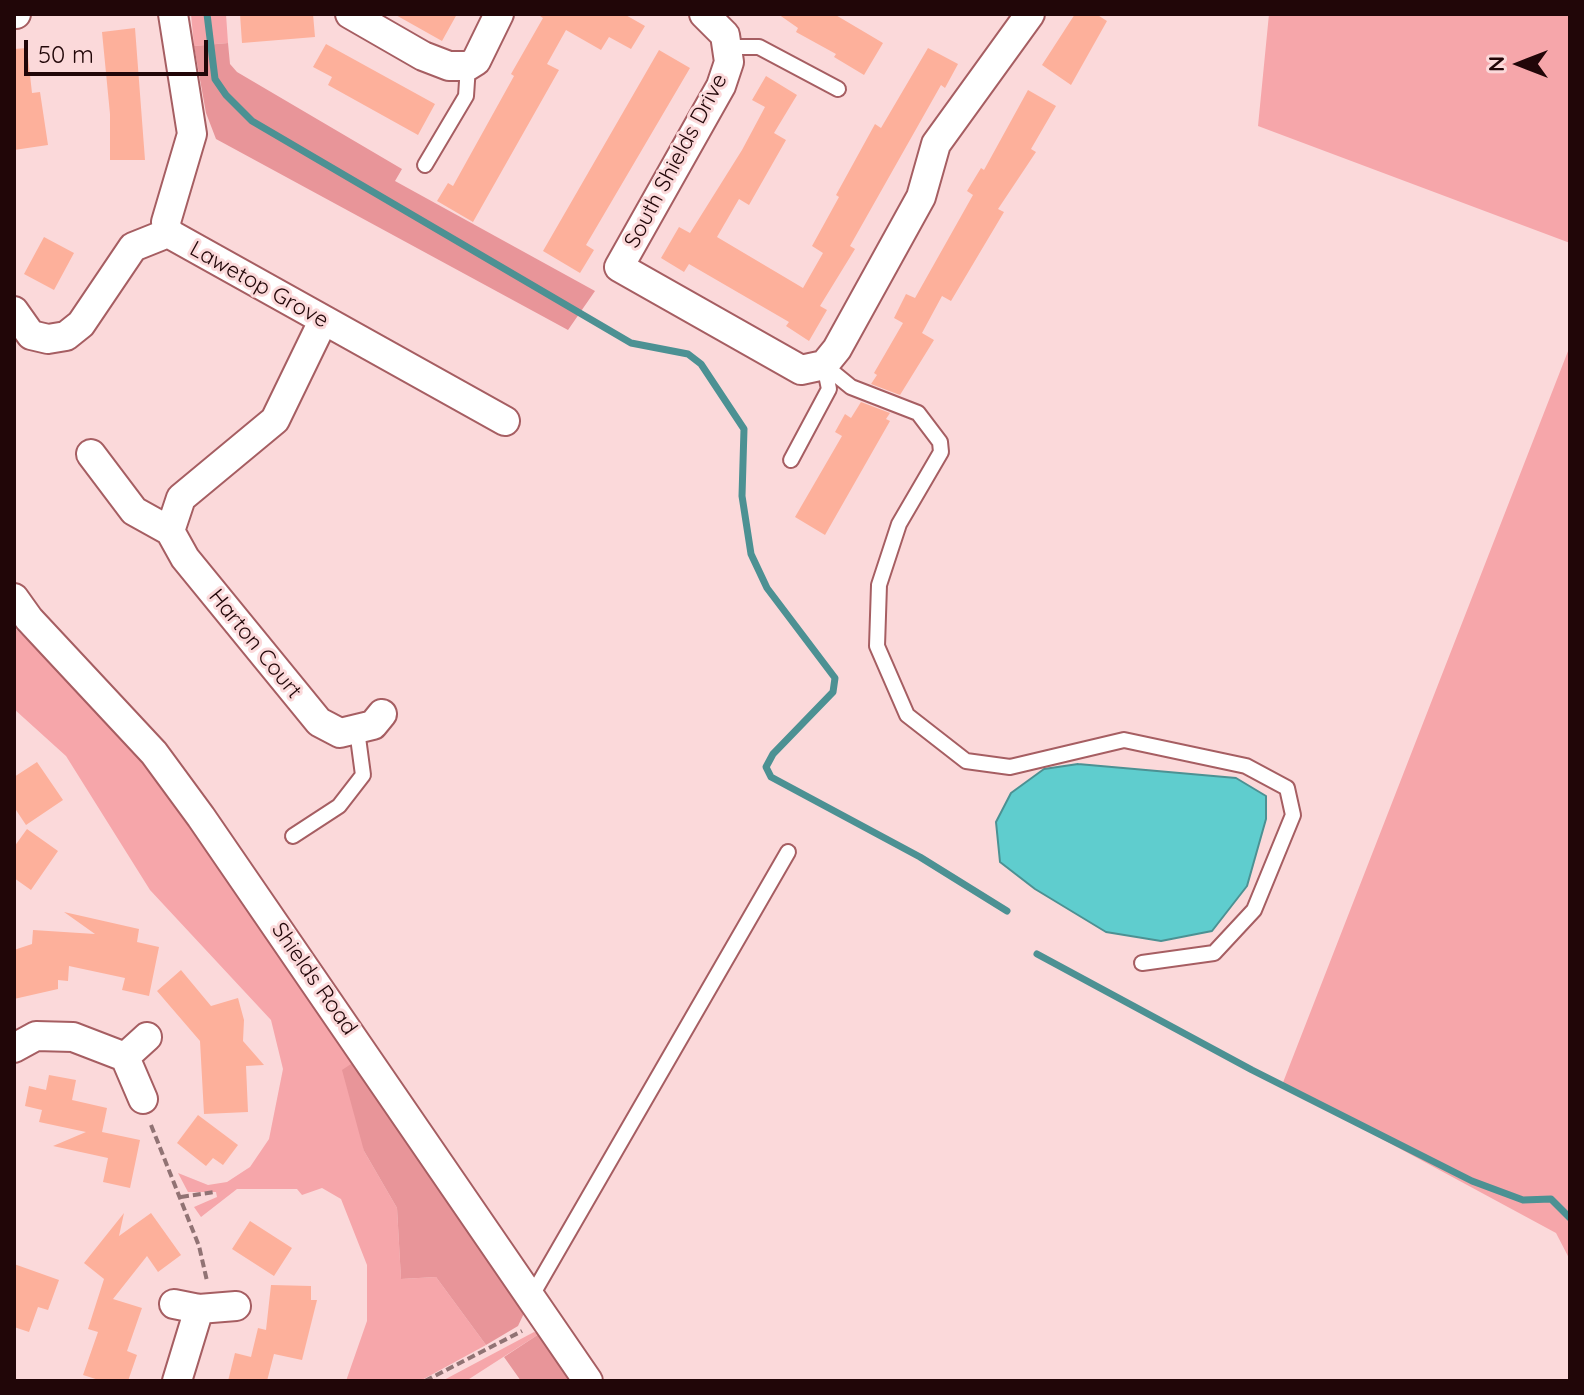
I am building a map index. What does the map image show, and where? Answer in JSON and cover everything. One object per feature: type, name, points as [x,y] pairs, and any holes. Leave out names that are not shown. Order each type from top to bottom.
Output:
[{"type":"street","name":"Lawetop Grove","points":[[173,14],[192,134],[166,222],[168,233],[505,421]]},
{"type":"street","points":[[350,14],[423,56],[449,66],[468,66],[476,61],[499,14]]},
{"type":"street","name":"South Shields Drive","points":[[704,14],[725,35],[729,62],[721,86],[619,267],[801,370],[824,365]]},
{"type":"street","points":[[824,365],[837,349],[921,197],[936,144],[1030,14]]},
{"type":"street","points":[[14,311],[31,335],[48,339],[66,336],[81,324],[133,247],[168,233]]},
{"type":"street","points":[[170,531],[181,498],[275,420],[323,321]]},
{"type":"street","name":"Harton Court","points":[[91,454],[134,511],[170,531],[185,558],[319,722],[340,733],[357,730]]},
{"type":"street","name":"Shields Road","points":[[14,598],[29,619],[154,753],[201,817],[588,1381]]},
{"type":"street","points":[[357,730],[373,725],[382,714]]},
{"type":"street","points":[[14,1048],[36,1036],[73,1037],[125,1057],[143,1099]]},
{"type":"street","points":[[125,1057],[147,1037]]},
{"type":"street","points":[[177,1381],[187,1306],[236,1306]]},
{"type":"lane","points":[[727,47],[759,47],[838,89]]},
{"type":"lane","points":[[425,165],[466,96],[468,66]]},
{"type":"lane","points":[[791,460],[829,389],[824,365]]},
{"type":"lane","points":[[824,365],[851,387],[918,413],[940,442],[941,452],[899,524],[879,585],[877,646],[907,715],[966,761],[1010,767],[1124,740],[1246,766],[1287,788],[1293,815],[1254,910],[1214,953],[1142,963]]},
{"type":"lane","points":[[293,836],[339,806],[363,775],[357,730]]},
{"type":"lane","points":[[537,1307],[788,852]]},
{"type":"path","points":[[143,1099],[205,1264],[207,1284],[187,1306]]},
{"type":"path","points":[[181,1197],[214,1192]]},
{"type":"path","points":[[425,1381],[502,1343],[537,1307]]},
{"type":"shaded area","points":[[191,14],[226,14],[228,43],[194,46]]},
{"type":"shaded area","points":[[1269,14],[1570,14],[1570,243],[1258,126]]},
{"type":"shaded area","points":[[228,43],[230,64],[237,72],[402,169],[395,181],[595,291],[568,330],[216,139],[206,113],[194,46]]},
{"type":"shaded area","points":[[1570,346],[1570,1260],[1556,1233],[1282,1085]]},
{"type":"shaded area","points":[[14,627],[131,744],[283,951],[357,1060],[364,1151],[397,1208],[401,1279],[436,1277],[486,1345],[420,1381],[346,1381],[367,1321],[367,1265],[341,1199],[322,1188],[302,1195],[297,1189],[237,1189],[201,1217],[194,1207],[217,1197],[216,1192],[188,1192],[178,1173],[208,1185],[227,1182],[250,1167],[269,1139],[283,1069],[271,1020],[150,890],[66,756],[14,709]]},
{"type":"shaded area","points":[[357,1060],[526,1309],[518,1326],[486,1345],[436,1277],[401,1279],[397,1208],[364,1151],[342,1070]]},
{"type":"shaded area","points":[[534,1332],[539,1334],[466,1381],[442,1381]]},
{"type":"shaded area","points":[[539,1334],[572,1381],[521,1381],[504,1357]]},
{"type":"water","points":[[1078,764],[1236,778],[1266,796],[1266,819],[1247,886],[1212,931],[1161,941],[1106,932],[1035,889],[1000,862],[996,822],[1011,793],[1044,769]]},
{"type":"building","points":[[240,14],[313,14],[315,37],[242,43]]},
{"type":"building","points":[[394,14],[457,14],[442,41]]},
{"type":"building","points":[[537,14],[624,14],[645,26],[631,49],[609,37],[601,50],[566,30],[547,64],[559,70],[473,222],[437,201],[448,183],[453,186],[514,76],[511,74],[543,18]]},
{"type":"building","points":[[778,14],[834,14],[883,43],[864,75],[834,57],[836,54],[796,32],[798,28]]},
{"type":"building","points":[[1075,14],[1096,14],[1107,21],[1071,85],[1042,65]]},
{"type":"building","points":[[135,28],[145,160],[110,160],[110,114],[102,32]]},
{"type":"building","points":[[326,44],[435,104],[418,135],[328,85],[332,77],[313,67]]},
{"type":"building","points":[[27,48],[32,93],[40,92],[48,145],[14,150],[14,49]]},
{"type":"building","points":[[928,48],[958,64],[945,88],[941,85],[850,246],[855,249],[820,306],[827,310],[809,341],[786,326],[789,322],[689,264],[684,272],[661,258],[679,227],[690,233],[742,150],[765,107],[752,100],[766,76],[797,95],[774,133],[786,140],[749,205],[739,199],[717,237],[803,288],[823,253],[812,246],[839,197],[836,195],[875,124],[881,128]]},
{"type":"building","points":[[659,50],[690,68],[586,245],[594,250],[580,273],[543,251]]},
{"type":"building","points":[[1028,90],[1056,106],[1031,149],[1036,152],[998,209],[1004,212],[951,301],[942,296],[922,333],[934,340],[900,395],[871,384],[877,375],[874,373],[903,323],[894,318],[906,294],[915,298],[973,195],[967,191],[981,168],[984,170]]},
{"type":"building","points":[[44,237],[74,253],[54,290],[24,274]]},
{"type":"building","points":[[861,402],[890,413],[886,419],[890,421],[825,535],[795,517],[842,436],[835,432],[845,414],[851,418]]},
{"type":"building","points":[[37,762],[63,800],[26,825],[14,807],[14,777]]},
{"type":"building","points":[[27,829],[58,851],[31,890],[14,878],[14,847]]},
{"type":"building","points":[[64,912],[139,929],[137,942],[159,947],[149,996],[122,990],[125,978],[69,966],[68,981],[58,980],[58,989],[14,999],[14,950],[32,944],[33,930],[95,934]]},
{"type":"building","points":[[181,970],[211,1006],[238,998],[244,1020],[243,1041],[264,1065],[246,1066],[248,1112],[204,1114],[200,1041],[157,991]]},
{"type":"building","points":[[49,1075],[76,1080],[72,1100],[107,1108],[102,1132],[140,1140],[130,1188],[103,1182],[108,1158],[53,1146],[86,1132],[39,1122],[42,1110],[25,1106],[29,1086],[46,1090]]},
{"type":"building","points":[[198,1115],[238,1145],[223,1165],[213,1158],[206,1166],[177,1143]]},
{"type":"building","points":[[124,1213],[119,1236],[151,1213],[181,1255],[158,1272],[147,1256],[113,1299],[142,1308],[127,1351],[137,1355],[128,1381],[102,1381],[83,1375],[98,1332],[88,1329],[104,1279],[84,1263]]},
{"type":"building","points":[[250,1221],[292,1248],[274,1276],[232,1249]]},
{"type":"building","points":[[14,1264],[59,1280],[48,1310],[38,1307],[29,1332],[14,1327]]},
{"type":"building","points":[[271,1285],[311,1286],[311,1300],[317,1300],[302,1360],[274,1354],[267,1381],[228,1381],[235,1353],[251,1357],[258,1328],[266,1330]]},
{"type":"waterway","points":[[207,14],[215,79],[252,121],[631,343],[688,354],[701,364],[744,429],[742,496],[751,554],[767,588],[835,678],[833,692],[773,754],[766,767],[771,777],[920,857],[1007,911]]},
{"type":"waterway","points":[[1037,954],[1252,1070],[1472,1181],[1523,1200],[1551,1199],[1570,1218]]}]
